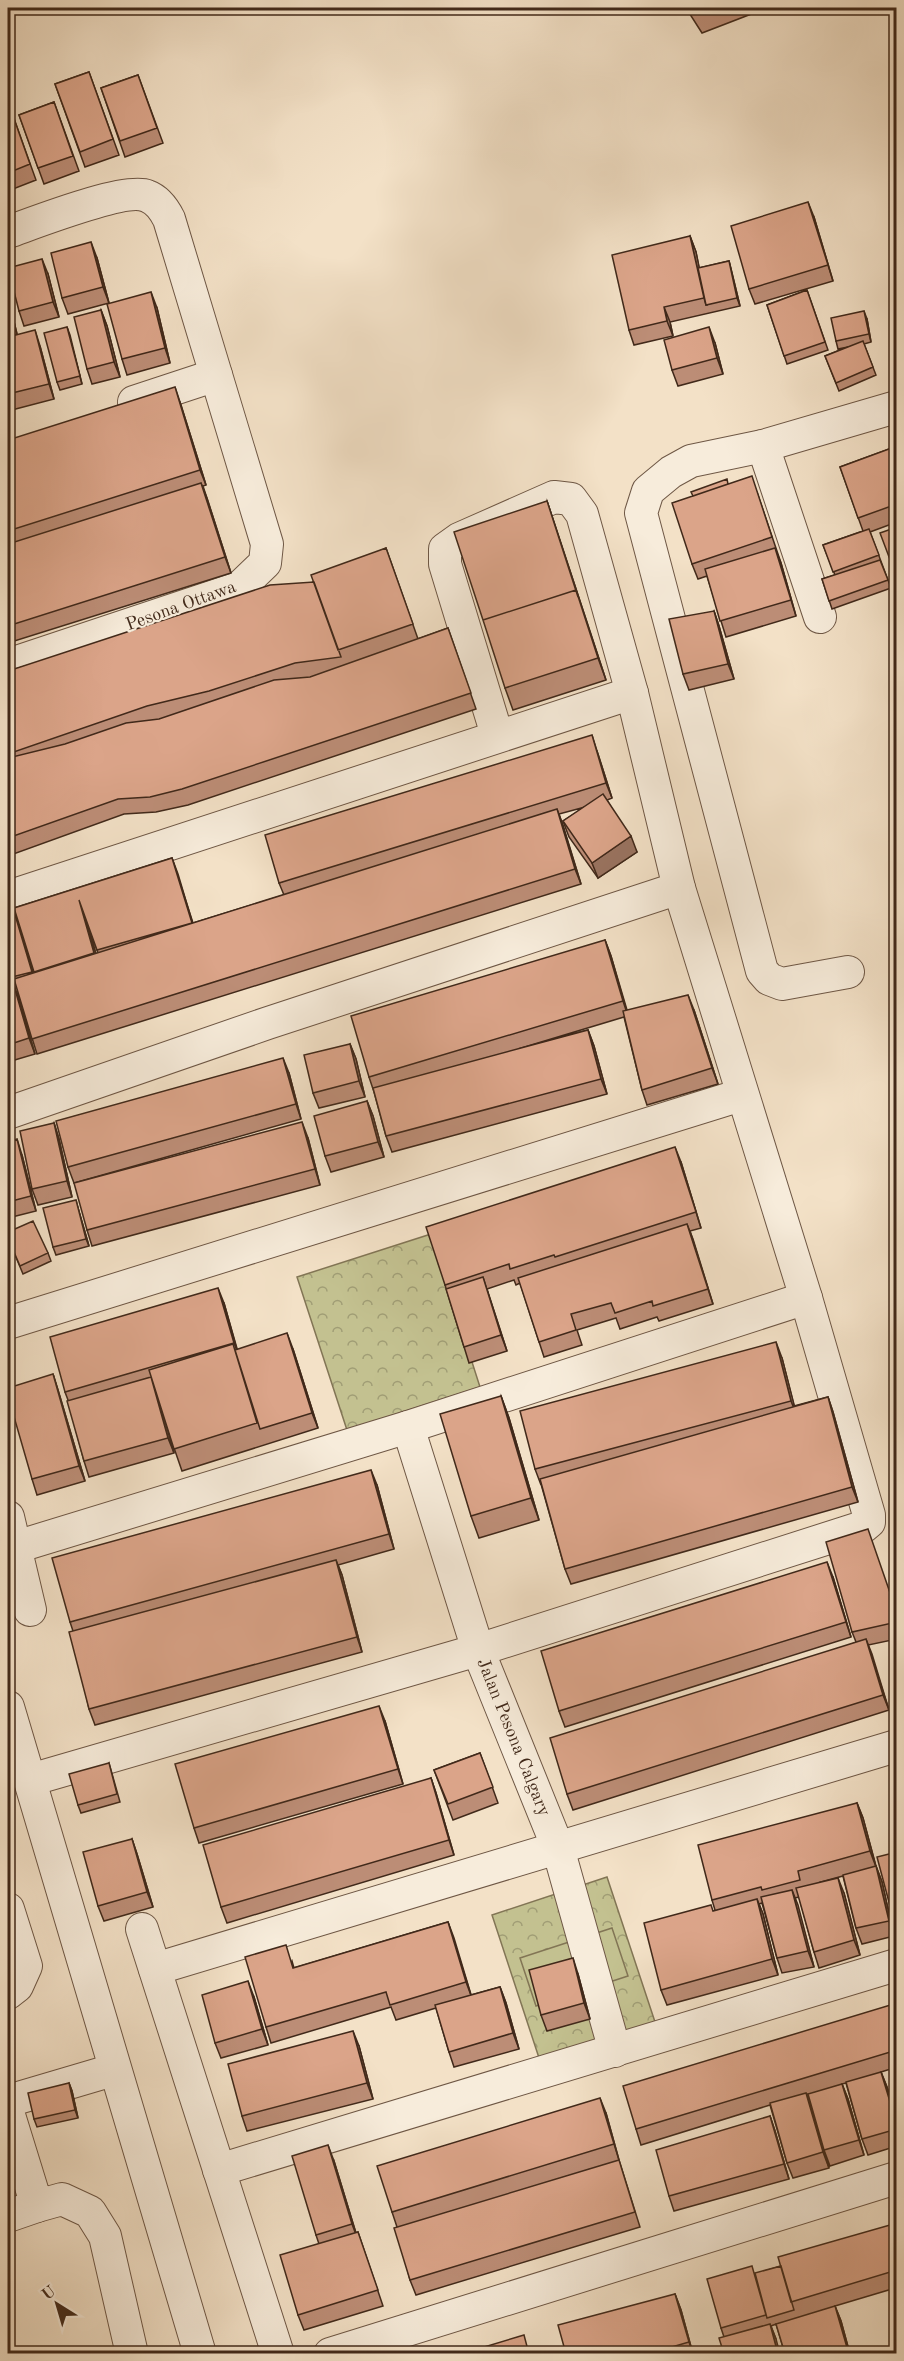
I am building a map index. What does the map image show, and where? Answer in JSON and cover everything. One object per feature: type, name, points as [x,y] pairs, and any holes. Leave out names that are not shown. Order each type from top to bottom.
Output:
[{"type":"street","name":"Pesona Ottawa","points":[[8,232],[120,195],[145,195],[162,207],[169,219],[267,544],[265,563],[239,588],[8,665]]},
{"type":"street","points":[[106,411],[216,375]]},
{"type":"street","points":[[848,972],[782,984],[769,979],[762,971],[641,513],[648,490],[671,472],[691,461],[763,446],[897,407]]},
{"type":"street","points":[[763,446],[820,618]]},
{"type":"street","points":[[30,1780],[478,1650],[863,1527],[869,1522],[869,1515],[806,1298],[741,1095],[679,888],[632,693],[582,514],[571,500],[554,497],[459,539],[445,549],[445,564],[497,735]]},
{"type":"street","points":[[8,897],[497,735],[632,693]]},
{"type":"street","points":[[8,1113],[268,1023],[679,888]]},
{"type":"street","points":[[8,1323],[741,1095]]},
{"type":"street","points":[[16,1547],[408,1427],[806,1298]]},
{"type":"street","name":"Jalan Pesona Calgary","points":[[408,1427],[478,1650],[558,1848],[615,2051]]},
{"type":"street","points":[[8,1517],[30,1610]]},
{"type":"street","points":[[8,1707],[113,2070],[200,2354]]},
{"type":"street","points":[[155,1969],[897,1746]]},
{"type":"street","points":[[8,1909],[26,1966],[17,1986],[8,1993]]},
{"type":"street","points":[[142,1929],[278,2354]]},
{"type":"street","points":[[219,2170],[897,1965]]},
{"type":"street","points":[[8,2101],[113,2070]]},
{"type":"street","points":[[8,2112],[37,2205]]},
{"type":"street","points":[[330,2354],[897,2178]]},
{"type":"street","points":[[8,2216],[62,2199],[90,2212],[105,2236],[132,2354]]},
{"type":"green space","points":[[431,1234],[480,1387],[347,1430],[297,1277]]},
{"type":"green space","points":[[607,1877],[659,2034],[544,2073],[492,1915]]},
{"type":"green space","points":[[612,1928],[628,1976],[536,2006],[520,1958]]},
{"type":"building","points":[[89,72],[113,139],[80,152],[55,84]]},
{"type":"building","points":[[138,75],[157,128],[120,141],[101,88]]},
{"type":"building","points":[[54,102],[73,156],[38,168],[19,115]]},
{"type":"building","points":[[12,113],[30,164],[8,173],[8,114]]},
{"type":"building","points":[[808,202],[828,265],[749,289],[731,226]]},
{"type":"building","points":[[690,236],[704,298],[664,307],[667,321],[629,330],[612,255]]},
{"type":"building","points":[[91,242],[103,287],[62,298],[51,253]]},
{"type":"building","points":[[42,259],[53,302],[19,311],[8,268]]},
{"type":"building","points":[[729,261],[737,298],[706,305],[698,268]]},
{"type":"building","points":[[807,290],[825,342],[784,356],[767,305]]},
{"type":"building","points":[[151,292],[165,348],[122,359],[107,304]]},
{"type":"building","points":[[8,304],[11,319],[8,320]]},
{"type":"building","points":[[101,310],[114,362],[87,369],[74,317]]},
{"type":"building","points":[[864,311],[869,334],[836,341],[831,318]]},
{"type":"building","points":[[67,327],[80,376],[57,382],[44,333]]},
{"type":"building","points":[[709,327],[717,358],[672,370],[664,340]]},
{"type":"building","points":[[35,330],[49,384],[8,394],[8,337]]},
{"type":"building","points":[[863,341],[873,367],[836,383],[825,356]]},
{"type":"building","points":[[175,387],[200,470],[8,531],[8,440]]},
{"type":"building","points":[[897,446],[897,504],[858,518],[840,467]]},
{"type":"building","points":[[752,476],[772,537],[692,564],[672,503]]},
{"type":"building","points":[[727,479],[728,484],[693,496],[691,492]]},
{"type":"building","points":[[201,483],[225,557],[8,626],[8,544]]},
{"type":"building","points":[[547,501],[576,590],[483,620],[454,532]]},
{"type":"building","points":[[897,527],[897,569],[894,570],[880,533]]},
{"type":"building","points":[[869,529],[879,555],[833,572],[823,545]]},
{"type":"building","points":[[386,548],[413,624],[338,650],[311,575]]},
{"type":"building","points":[[775,548],[791,600],[720,621],[705,569]]},
{"type":"building","points":[[880,560],[888,580],[829,601],[822,579]]},
{"type":"building","points":[[314,582],[341,657],[295,663],[209,691],[147,706],[8,754],[8,671],[270,585]]},
{"type":"building","points":[[576,590],[598,658],[505,688],[483,620]]},
{"type":"building","points":[[714,611],[728,664],[683,674],[669,619]]},
{"type":"building","points":[[448,628],[471,693],[182,789],[150,797],[118,799],[8,838],[8,758],[65,744],[126,723],[159,719],[274,680],[310,677]]},
{"type":"building","points":[[592,735],[606,783],[279,883],[265,835]]},
{"type":"building","points":[[603,794],[631,836],[592,863],[563,821]]},
{"type":"building","points":[[557,809],[575,869],[32,1039],[14,979]]},
{"type":"building","points":[[172,858],[192,923],[97,950],[79,900],[94,953],[34,972],[14,908]]},
{"type":"building","points":[[13,908],[32,972],[8,978],[8,909]]},
{"type":"building","points":[[605,940],[623,1001],[369,1077],[351,1016]]},
{"type":"building","points":[[12,979],[29,1038],[8,1045],[8,980]]},
{"type":"building","points":[[688,995],[712,1068],[642,1090],[623,1011]]},
{"type":"building","points":[[588,1030],[601,1079],[386,1136],[373,1088]]},
{"type":"building","points":[[350,1044],[359,1081],[313,1093],[304,1055]]},
{"type":"building","points":[[283,1058],[296,1104],[68,1167],[56,1121]]},
{"type":"building","points":[[367,1101],[378,1142],[325,1156],[314,1116]]},
{"type":"building","points":[[302,1122],[315,1169],[87,1230],[74,1183]]},
{"type":"building","points":[[54,1123],[67,1181],[32,1189],[20,1131]]},
{"type":"building","points":[[17,1139],[31,1196],[8,1202],[8,1142]]},
{"type":"building","points":[[675,1147],[696,1212],[555,1257],[554,1255],[510,1269],[509,1264],[445,1285],[426,1227]]},
{"type":"building","points":[[76,1200],[86,1239],[53,1247],[43,1208]]},
{"type":"building","points":[[33,1221],[48,1253],[20,1266],[8,1238],[8,1232]]},
{"type":"building","points":[[687,1224],[708,1289],[653,1306],[652,1301],[615,1313],[611,1303],[571,1314],[576,1330],[539,1342],[518,1278]]},
{"type":"building","points":[[483,1277],[501,1335],[464,1347],[446,1289]]},
{"type":"building","points":[[218,1288],[234,1343],[65,1392],[50,1337]]},
{"type":"building","points":[[287,1333],[312,1413],[260,1429],[235,1350]]},
{"type":"building","points":[[776,1342],[791,1401],[535,1469],[520,1411]]},
{"type":"building","points":[[233,1344],[257,1423],[174,1449],[149,1370]]},
{"type":"building","points":[[53,1374],[79,1466],[32,1479],[8,1396],[8,1388]]},
{"type":"building","points":[[151,1377],[168,1438],[84,1461],[67,1401]]},
{"type":"building","points":[[501,1396],[531,1498],[471,1516],[440,1414]]},
{"type":"building","points":[[828,1397],[852,1487],[565,1569],[540,1479]]},
{"type":"building","points":[[371,1470],[389,1534],[70,1622],[52,1558]]},
{"type":"building","points":[[868,1529],[897,1613],[897,1622],[852,1632],[826,1542]]},
{"type":"building","points":[[336,1560],[357,1637],[89,1709],[69,1632]]},
{"type":"building","points":[[827,1562],[846,1622],[559,1711],[541,1651]]},
{"type":"building","points":[[866,1639],[883,1695],[567,1794],[550,1738]]},
{"type":"building","points":[[379,1706],[398,1769],[194,1828],[175,1764]]},
{"type":"building","points":[[480,1753],[493,1787],[448,1804],[434,1770]]},
{"type":"building","points":[[109,1763],[117,1794],[78,1805],[69,1774]]},
{"type":"building","points":[[431,1778],[449,1840],[221,1907],[203,1845]]},
{"type":"building","points":[[857,1803],[870,1851],[798,1871],[800,1880],[762,1890],[761,1887],[712,1900],[698,1845]]},
{"type":"building","points":[[132,1839],[147,1892],[98,1906],[83,1852]]},
{"type":"building","points":[[897,1852],[897,1920],[894,1921],[877,1857]]},
{"type":"building","points":[[876,1866],[889,1921],[856,1928],[843,1875]]},
{"type":"building","points":[[838,1878],[854,1940],[814,1952],[796,1888]]},
{"type":"building","points":[[792,1890],[808,1951],[777,1958],[761,1897]]},
{"type":"building","points":[[757,1899],[772,1959],[661,1990],[644,1923],[711,1905],[713,1911]]},
{"type":"building","points":[[448,1922],[466,1982],[390,2005],[386,1992],[266,2027],[245,1957],[286,1945],[293,1968]]},
{"type":"building","points":[[573,1958],[584,2003],[541,2015],[529,1970]]},
{"type":"building","points":[[248,1981],[262,2029],[215,2043],[202,1995]]},
{"type":"building","points":[[500,1987],[513,2033],[449,2052],[435,2005]]},
{"type":"building","points":[[897,2003],[897,2050],[636,2129],[623,2086]]},
{"type":"building","points":[[353,2031],[367,2083],[242,2116],[228,2064]]},
{"type":"building","points":[[881,2072],[897,2129],[862,2139],[846,2082]]},
{"type":"building","points":[[69,2083],[75,2110],[34,2119],[28,2093]]},
{"type":"building","points":[[842,2084],[859,2140],[824,2150],[808,2094]]},
{"type":"building","points":[[806,2093],[823,2152],[787,2163],[770,2103]]},
{"type":"building","points":[[600,2098],[614,2144],[392,2212],[377,2166]]},
{"type":"building","points":[[770,2116],[784,2164],[669,2196],[656,2150]]},
{"type":"building","points":[[328,2145],[352,2224],[316,2235],[292,2156]]},
{"type":"building","points":[[619,2160],[635,2212],[410,2280],[394,2228]]},
{"type":"building","points":[[897,2223],[897,2270],[791,2302],[778,2257]]},
{"type":"building","points":[[358,2232],[378,2290],[298,2315],[280,2255]]},
{"type":"building","points":[[752,2266],[766,2315],[721,2328],[707,2279]]},
{"type":"building","points":[[781,2266],[794,2310],[767,2318],[755,2273]]},
{"type":"building","points":[[897,2286],[897,2306],[891,2288]]},
{"type":"building","points":[[675,2294],[689,2342],[648,2354],[566,2354],[558,2325]]},
{"type":"building","points":[[835,2306],[848,2351],[841,2354],[785,2354],[776,2324]]},
{"type":"building","points":[[770,2324],[778,2354],[724,2354],[719,2338]]},
{"type":"building","points":[[524,2335],[529,2354],[461,2354]]}]
